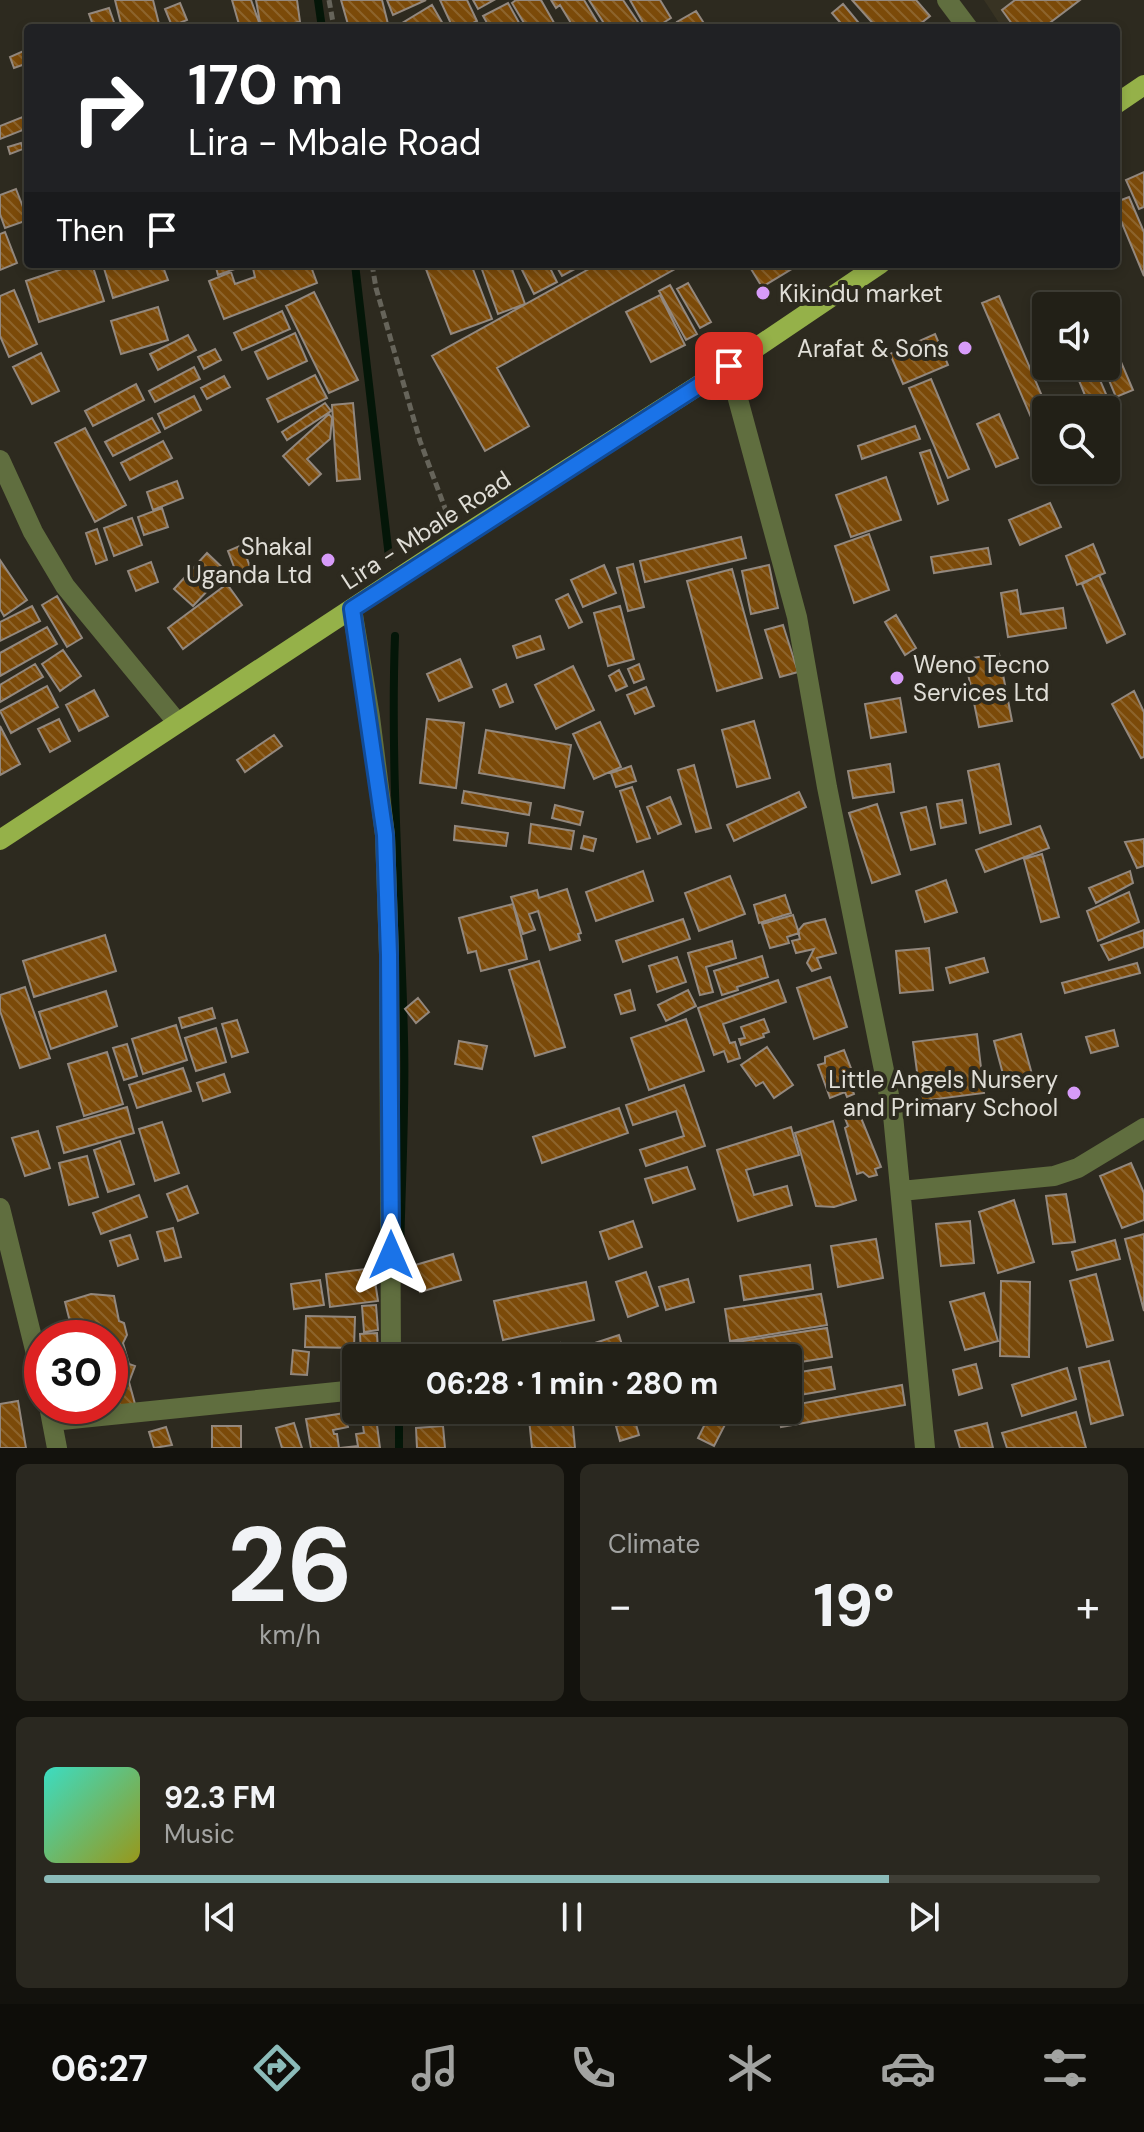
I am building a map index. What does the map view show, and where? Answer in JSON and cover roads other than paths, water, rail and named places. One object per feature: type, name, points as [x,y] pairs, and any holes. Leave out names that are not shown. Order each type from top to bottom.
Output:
[{"type":"main road","points":[[1120,101],[1144,85]]},
{"type":"main road","name":"Lira - Mbale Road","points":[[0,840],[456,540],[729,366],[874,268]]},
{"type":"street","points":[[947,0],[965,24]]},
{"type":"street","points":[[729,366],[797,617],[830,802],[893,1115],[925,1448]]},
{"type":"street","points":[[0,460],[33,532],[65,586],[177,722]]},
{"type":"street","points":[[352,609],[385,835],[391,1344]]},
{"type":"street","points":[[901,1191],[1054,1176],[1078,1168],[1142,1135]]},
{"type":"street","points":[[0,1208],[28,1320]]},
{"type":"street","points":[[128,1408],[342,1391]]},
{"type":"street","points":[[53,1424],[57,1448]]},
{"type":"waterway","points":[[318,0],[321,24]]},
{"type":"waterway","points":[[355,268],[389,557]]},
{"type":"waterway","points":[[395,636],[395,787],[404,1066],[400,1259]]},
{"type":"waterway","points":[[399,1424],[399,1448]]},
{"type":"place","name":"Kikindu market","points":[[763,293]]},
{"type":"place","name":"Arafat & Sons","points":[[965,348]]},
{"type":"place","name":"Shakal Uganda Ltd","points":[[328,560]]},
{"type":"place","name":"Weno Tecno Services Ltd","points":[[897,678]]},
{"type":"place","name":"Little Angels Nursery and Primary School","points":[[1074,1093]]}]
